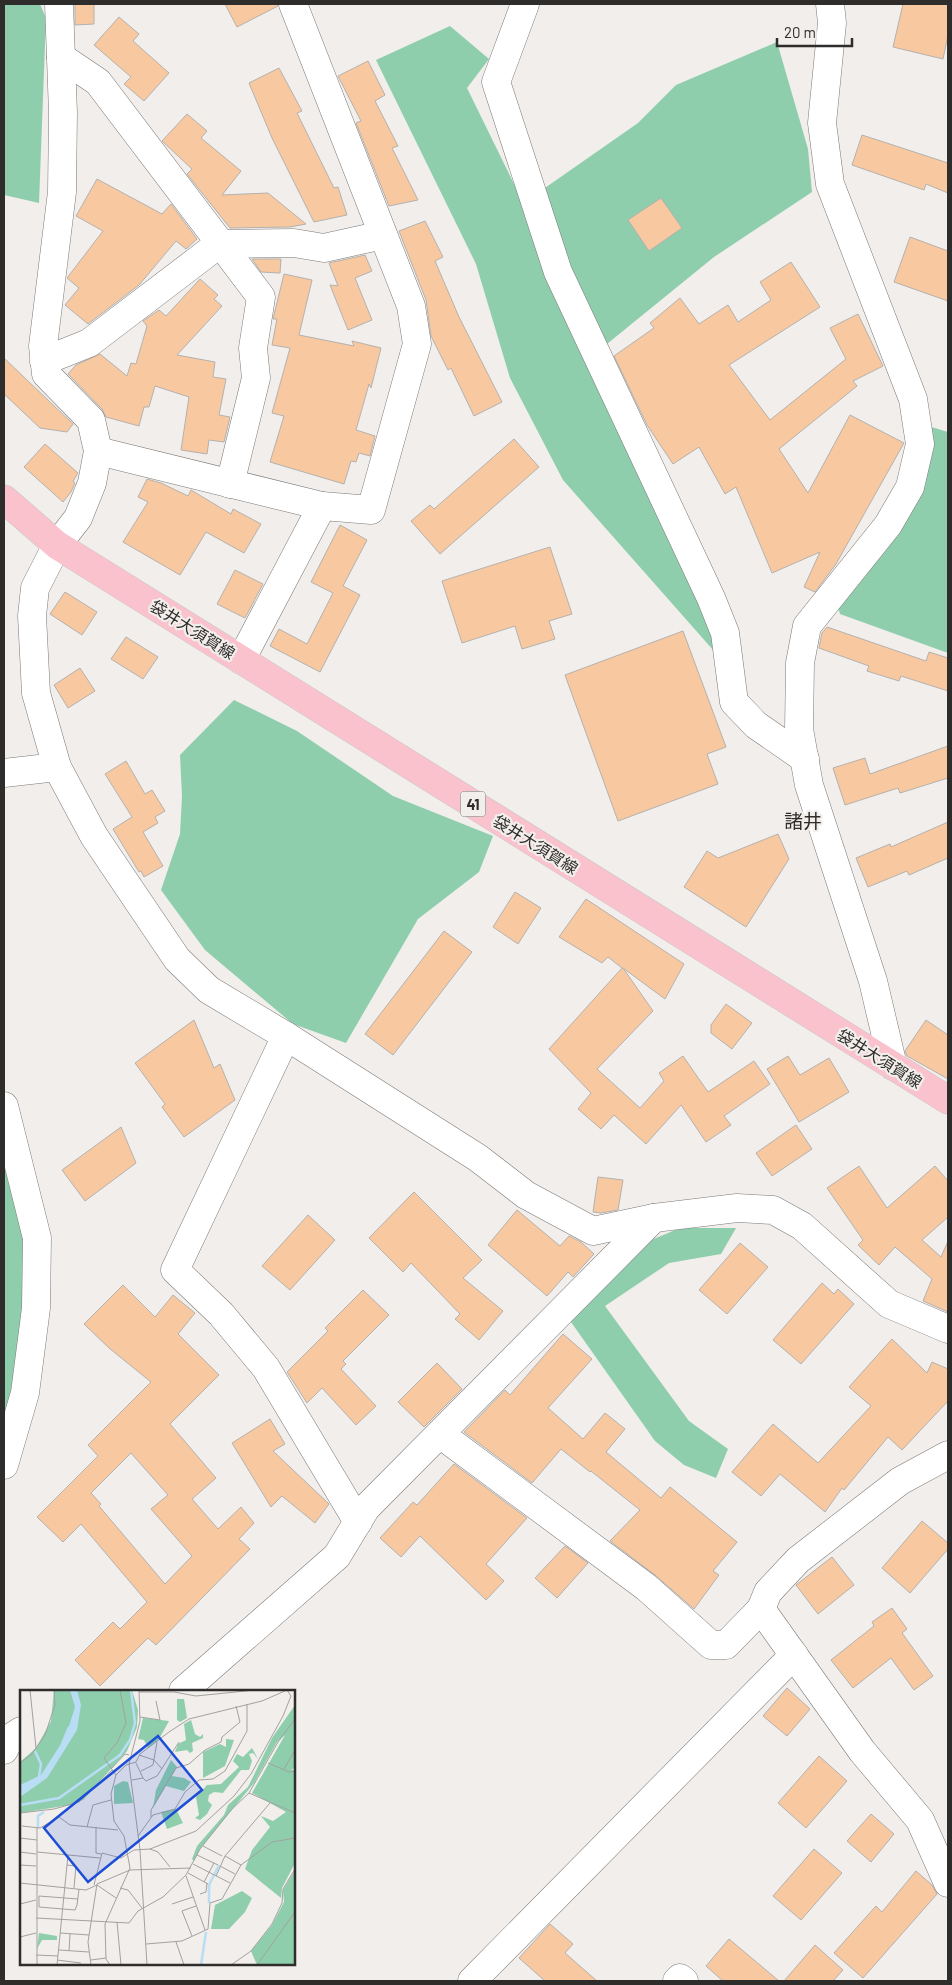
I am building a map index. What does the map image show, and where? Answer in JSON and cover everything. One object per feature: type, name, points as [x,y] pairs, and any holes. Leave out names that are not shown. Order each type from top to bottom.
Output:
[{"type":"main road","name":"袋井大須賀線","points":[[4,499],[57,545],[948,1100]]},
{"type":"street","points":[[59,4],[62,192],[43,346],[44,361],[46,374],[91,420],[98,451],[92,483],[78,518],[57,545],[35,588],[32,616],[36,692],[57,768],[94,836],[177,959],[209,990],[286,1036],[478,1158],[526,1195],[593,1231],[654,1218],[737,1208],[773,1210],[802,1226],[890,1304],[948,1329]]},
{"type":"street","points":[[98,451],[322,506],[372,510],[417,344],[411,306],[293,4]]},
{"type":"street","points":[[525,4],[496,82],[558,272],[726,633],[734,702],[756,725],[805,759]]},
{"type":"street","points":[[830,4],[832,22],[822,123],[830,184],[913,399],[920,444],[910,486],[888,525],[807,626],[800,663],[799,729],[810,785],[873,981],[892,1066]]},
{"type":"street","points":[[61,57],[98,82],[261,297],[253,348],[256,378],[230,484]]},
{"type":"street","points":[[44,361],[88,343],[219,244],[294,243],[324,248],[383,235]]},
{"type":"street","points":[[241,660],[322,506]]},
{"type":"street","points":[[4,773],[57,768]]},
{"type":"street","points":[[286,1036],[175,1270],[221,1314],[266,1368],[358,1522]]},
{"type":"street","points":[[4,1106],[36,1238],[36,1308],[25,1393],[4,1465]]},
{"type":"street","points":[[184,1690],[337,1556],[366,1508],[654,1218]]},
{"type":"street","points":[[440,1434],[646,1587],[711,1645],[726,1644],[761,1609],[768,1592],[798,1560],[900,1481],[948,1455]]},
{"type":"street","points":[[761,1609],[862,1751],[920,1820],[948,1883]]},
{"type":"street","points":[[488,1976],[794,1655]]},
{"type":"street","points":[[676,1981],[680,1978],[684,1981]]},
{"type":"green space","points":[[4,4],[40,4],[46,18],[39,203],[4,195]]},
{"type":"green space","points":[[450,26],[489,59],[467,88],[515,186],[561,306],[729,668],[563,480],[510,378],[476,264],[376,60]]},
{"type":"green space","points":[[777,42],[808,149],[812,192],[714,257],[602,348],[570,279],[542,190],[638,123],[676,85]]},
{"type":"green space","points":[[928,426],[948,432],[948,653],[840,614],[837,604]]},
{"type":"green space","points":[[234,700],[297,731],[393,796],[493,836],[479,872],[418,919],[346,1043],[293,1024],[205,950],[161,890],[180,834],[182,796],[180,755]]},
{"type":"green space","points":[[4,1133],[18,1163],[32,1336],[4,1441]]},
{"type":"green space","points":[[680,1228],[736,1228],[721,1254],[669,1263],[605,1306],[689,1421],[728,1449],[716,1478],[684,1465],[655,1441],[571,1322],[593,1279],[649,1241]]},
{"type":"building","points":[[75,4],[94,4],[94,24],[75,25]]},
{"type":"building","points":[[225,4],[278,4],[278,6],[237,27]]},
{"type":"building","points":[[903,4],[948,4],[948,35],[943,59],[893,47]]},
{"type":"building","points":[[119,17],[139,34],[133,41],[169,73],[144,101],[124,84],[131,77],[94,45]]},
{"type":"building","points":[[368,61],[385,95],[375,101],[398,146],[392,148],[418,200],[389,206],[356,123],[361,121],[338,76]]},
{"type":"building","points":[[279,68],[302,111],[297,113],[334,188],[338,187],[347,215],[314,222],[272,138],[249,83]]},
{"type":"building","points":[[187,114],[207,131],[201,138],[241,171],[222,195],[268,193],[306,224],[290,227],[230,228],[187,174],[192,169],[162,141]]},
{"type":"building","points":[[862,135],[948,163],[948,193],[926,184],[924,190],[852,165]]},
{"type":"building","points":[[97,179],[162,214],[171,204],[197,239],[186,249],[176,241],[139,285],[88,324],[65,305],[79,288],[67,278],[103,231],[76,216]]},
{"type":"building","points":[[661,198],[682,228],[649,251],[628,220]]},
{"type":"building","points":[[425,221],[443,257],[435,261],[459,317],[502,402],[474,416],[451,368],[448,370],[431,336],[426,300],[399,231]]},
{"type":"building","points":[[910,237],[948,251],[948,301],[894,282]]},
{"type":"building","points":[[365,255],[372,271],[355,278],[372,320],[348,330],[330,285],[338,286],[329,263]]},
{"type":"building","points":[[252,259],[281,259],[280,273],[261,272]]},
{"type":"building","points":[[791,262],[820,307],[729,365],[770,420],[846,359],[830,328],[858,314],[883,366],[853,381],[857,386],[779,449],[808,493],[850,415],[904,443],[836,564],[815,592],[804,587],[820,552],[772,573],[736,487],[725,494],[699,447],[673,464],[647,425],[614,356],[654,328],[650,323],[680,298],[699,324],[728,305],[738,322],[771,300],[760,282]]},
{"type":"building","points":[[284,274],[312,280],[299,335],[354,346],[352,341],[381,348],[371,388],[369,384],[356,430],[375,436],[370,456],[359,453],[356,462],[351,461],[344,484],[270,462],[284,416],[272,413],[290,348],[272,345],[277,319],[273,319]]},
{"type":"building","points":[[200,279],[218,295],[214,299],[222,306],[177,355],[215,362],[213,377],[226,379],[219,415],[230,417],[224,442],[209,440],[207,454],[181,450],[189,397],[155,386],[149,407],[144,407],[139,426],[106,417],[102,409],[68,374],[76,365],[100,354],[127,376],[131,363],[136,364],[147,326],[143,321],[159,310],[166,316]]},
{"type":"building","points":[[4,358],[73,424],[67,432],[40,428],[4,394]]},
{"type":"building","points":[[514,439],[539,467],[440,554],[411,521],[430,505],[434,509]]},
{"type":"building","points":[[45,444],[78,473],[73,481],[75,483],[71,492],[63,502],[24,467]]},
{"type":"building","points":[[147,479],[161,483],[188,496],[191,490],[231,514],[233,509],[261,524],[244,553],[206,532],[180,575],[123,542],[148,502],[138,497]]},
{"type":"building","points":[[340,525],[367,540],[343,586],[360,595],[320,672],[270,646],[279,629],[307,644],[333,593],[311,582]]},
{"type":"building","points":[[550,547],[572,614],[549,621],[555,639],[522,649],[515,626],[462,643],[442,581]]},
{"type":"building","points":[[235,570],[263,584],[245,618],[217,604]]},
{"type":"building","points":[[65,592],[97,612],[82,635],[50,614]]},
{"type":"building","points":[[827,627],[926,661],[929,652],[948,658],[948,691],[901,676],[899,681],[867,671],[869,666],[819,648],[822,633]]},
{"type":"building","points":[[683,631],[726,747],[707,754],[718,784],[618,821],[565,675]]},
{"type":"building","points":[[126,637],[158,657],[143,679],[111,659]]},
{"type":"building","points":[[80,668],[95,691],[68,708],[54,685]]},
{"type":"building","points":[[948,746],[948,778],[900,793],[898,788],[845,805],[833,768],[865,758],[870,774]]},
{"type":"building","points":[[126,761],[145,794],[152,790],[165,811],[155,817],[158,823],[143,832],[163,866],[144,877],[113,829],[132,817],[105,774]]},
{"type":"building","points":[[948,822],[948,858],[909,875],[907,871],[868,887],[856,858],[890,844],[891,847]]},
{"type":"building","points":[[778,834],[789,859],[746,927],[684,887],[707,851],[718,858]]},
{"type":"building","points":[[515,892],[541,908],[518,944],[493,927]]},
{"type":"building","points":[[586,899],[684,964],[665,999],[623,968],[653,1011],[597,1069],[640,1108],[664,1081],[659,1073],[683,1056],[708,1092],[754,1061],[770,1084],[724,1116],[731,1125],[706,1142],[681,1105],[646,1144],[614,1115],[601,1129],[578,1109],[591,1093],[549,1049],[622,968],[608,957],[602,963],[559,937]]},
{"type":"building","points":[[444,931],[472,952],[393,1055],[365,1034]]},
{"type":"building","points":[[726,1004],[752,1023],[732,1049],[711,1033],[711,1025]]},
{"type":"building","points":[[194,1020],[214,1068],[220,1064],[235,1100],[184,1137],[162,1107],[165,1104],[135,1063]]},
{"type":"building","points":[[926,1020],[948,1035],[948,1079],[907,1056],[905,1051]]},
{"type":"building","points":[[788,1056],[800,1075],[829,1058],[849,1092],[799,1122],[767,1069]]},
{"type":"building","points":[[796,1125],[812,1149],[772,1176],[756,1153]]},
{"type":"building","points":[[121,1127],[136,1163],[85,1201],[62,1170]]},
{"type":"building","points":[[859,1166],[887,1208],[935,1166],[948,1181],[948,1217],[922,1240],[941,1257],[948,1241],[948,1312],[923,1301],[932,1279],[895,1247],[879,1265],[858,1245],[863,1240],[827,1188]]},
{"type":"building","points":[[598,1177],[623,1180],[618,1210],[601,1213],[593,1212]]},
{"type":"building","points":[[414,1192],[482,1260],[463,1278],[503,1311],[479,1340],[455,1319],[460,1314],[411,1263],[403,1272],[369,1238]]},
{"type":"building","points":[[517,1210],[560,1246],[569,1236],[581,1242],[594,1254],[573,1277],[568,1272],[547,1296],[488,1245]]},
{"type":"building","points":[[308,1215],[335,1240],[290,1290],[262,1266]]},
{"type":"building","points":[[740,1243],[768,1267],[727,1314],[699,1290]]},
{"type":"building","points":[[822,1283],[834,1294],[838,1289],[854,1304],[801,1364],[773,1340]]},
{"type":"building","points":[[123,1285],[155,1317],[173,1295],[195,1313],[178,1334],[219,1375],[170,1424],[216,1478],[192,1499],[218,1529],[241,1507],[254,1523],[239,1539],[250,1549],[156,1645],[148,1638],[100,1686],[75,1660],[113,1622],[120,1629],[147,1602],[81,1524],[63,1542],[37,1517],[98,1456],[88,1445],[151,1382],[109,1348],[84,1324]],"holes":[[[131,1453],[168,1495],[151,1509],[192,1556],[165,1584],[99,1506],[101,1504],[91,1493]]]},
{"type":"building","points":[[363,1290],[389,1315],[343,1361],[346,1364],[341,1369],[376,1406],[356,1425],[322,1388],[307,1403],[287,1372],[328,1331],[325,1328]]},
{"type":"building","points":[[563,1334],[592,1359],[548,1408],[583,1439],[605,1413],[625,1429],[606,1452],[661,1498],[670,1487],[737,1542],[713,1571],[719,1575],[694,1609],[655,1575],[610,1541],[640,1510],[591,1471],[561,1449],[532,1483],[464,1432],[505,1390],[510,1395]]},
{"type":"building","points":[[892,1339],[927,1373],[932,1362],[948,1369],[948,1401],[902,1450],[888,1437],[844,1490],[842,1488],[825,1512],[780,1474],[761,1496],[732,1472],[773,1424],[818,1463],[871,1406],[849,1387]]},
{"type":"building","points":[[437,1363],[462,1389],[424,1427],[398,1402]]},
{"type":"building","points":[[270,1419],[285,1444],[273,1451],[329,1504],[315,1523],[282,1496],[271,1507],[232,1443]]},
{"type":"building","points":[[454,1464],[527,1518],[486,1564],[504,1581],[486,1600],[420,1536],[401,1557],[380,1538],[413,1502],[417,1505]]},
{"type":"building","points":[[922,1521],[948,1543],[948,1549],[910,1593],[882,1568]]},
{"type":"building","points":[[565,1546],[588,1563],[557,1598],[535,1578]]},
{"type":"building","points":[[832,1557],[854,1585],[818,1614],[796,1585]]},
{"type":"building","points":[[892,1608],[907,1629],[902,1633],[933,1676],[914,1690],[891,1658],[853,1688],[831,1660],[874,1626],[872,1622]]},
{"type":"building","points":[[787,1688],[810,1709],[787,1736],[763,1716]]},
{"type":"building","points":[[819,1756],[847,1781],[806,1828],[778,1803]]},
{"type":"building","points":[[871,1814],[894,1834],[871,1862],[847,1841]]},
{"type":"building","points":[[814,1849],[842,1873],[801,1920],[773,1896]]},
{"type":"building","points":[[916,1871],[932,1885],[937,1894],[863,1978],[834,1953],[876,1906],[882,1912]]},
{"type":"building","points":[[550,1924],[573,1944],[565,1953],[597,1981],[545,1981],[519,1958]]},
{"type":"building","points":[[729,1939],[779,1981],[723,1981],[706,1966]]},
{"type":"building","points":[[815,1945],[843,1970],[833,1981],[784,1981]]},
{"type":"district","name":"諸井","points":[[803,820]]}]
